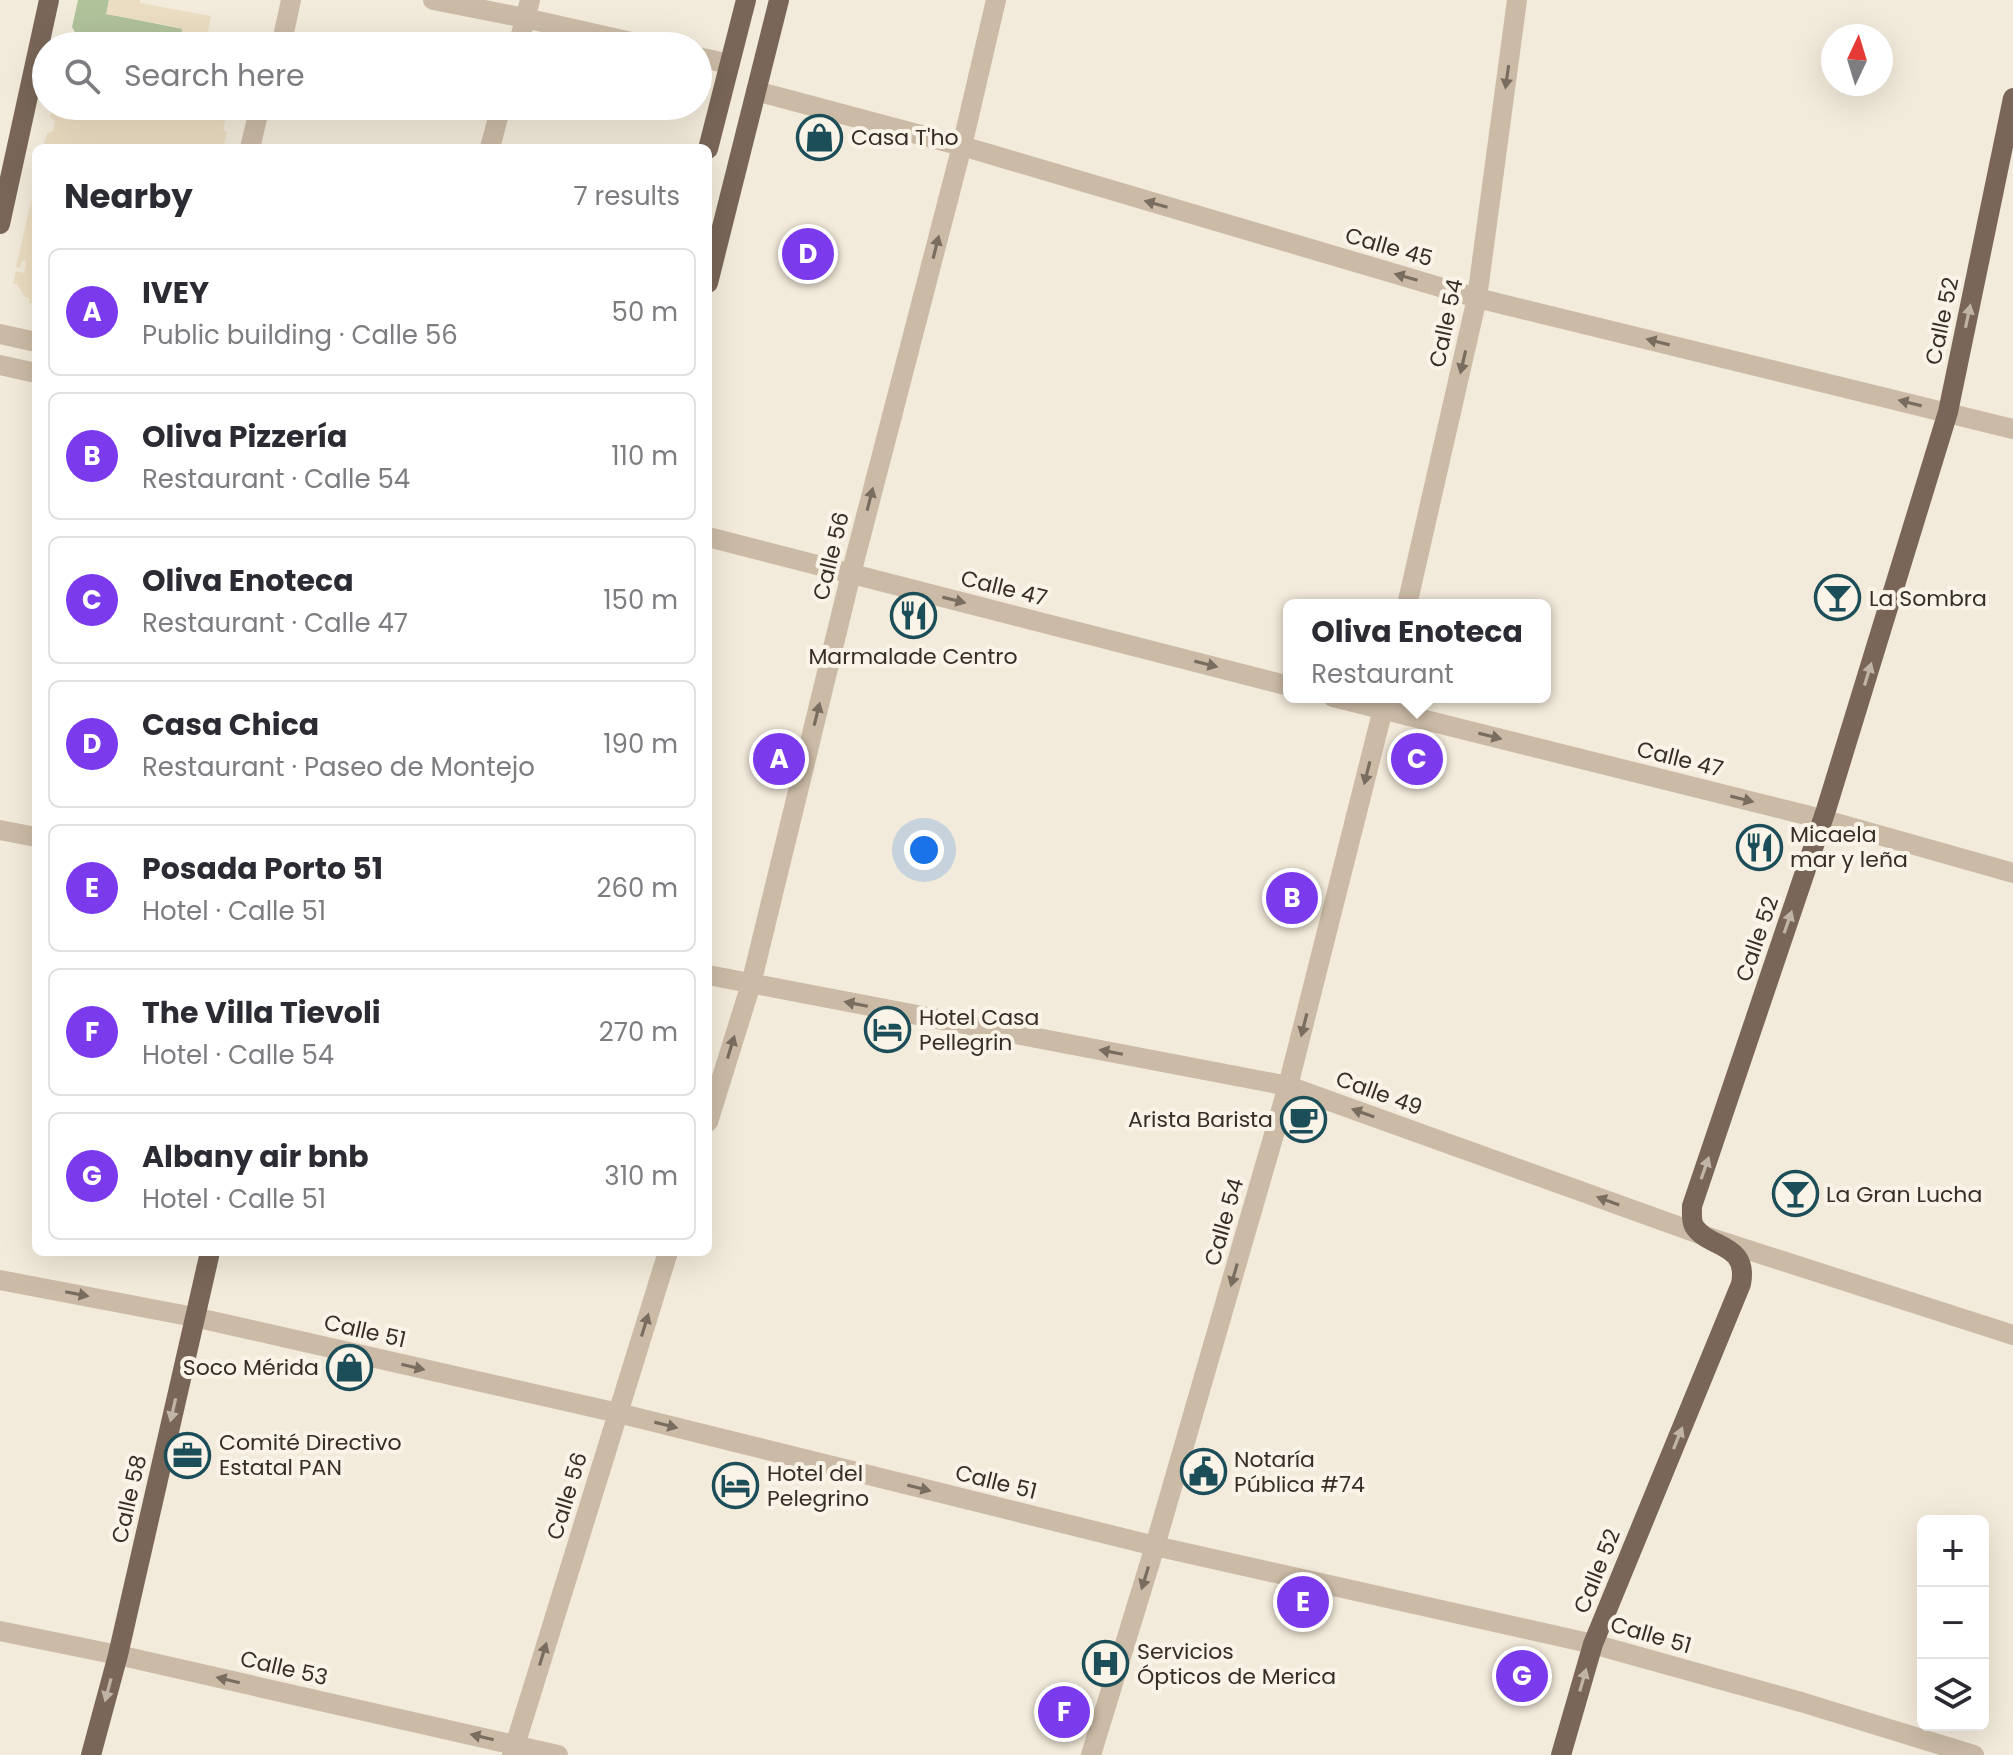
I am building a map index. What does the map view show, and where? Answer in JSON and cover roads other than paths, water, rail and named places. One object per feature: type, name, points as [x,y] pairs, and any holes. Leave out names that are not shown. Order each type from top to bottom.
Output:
[{"type":"main road","points":[[42,32],[49,0]]},
{"type":"main road","points":[[709,144],[746,0]]},
{"type":"main road","points":[[712,267],[779,0]]},
{"type":"main road","points":[[0,224],[32,78]]},
{"type":"main road","name":"Calle 52","points":[[1561,1755],[1593,1644],[1741,1284],[1743,1274],[1738,1260],[1725,1246],[1696,1229],[1692,1206],[1822,819],[1948,412],[2013,98]]},
{"type":"main road","name":"Calle 58","points":[[91,1755],[118,1655],[209,1256]]},
{"type":"street","points":[[284,32],[291,0]]},
{"type":"street","points":[[433,0],[528,9],[603,32]]},
{"type":"street","name":"Calle 56","points":[[712,1109],[751,984],[996,0]]},
{"type":"street","name":"Calle 54","points":[[1408,599],[1477,298],[1517,0]]},
{"type":"street","points":[[522,32],[528,9]]},
{"type":"street","points":[[712,60],[730,64]]},
{"type":"street","name":"Calle 45","points":[[756,91],[962,146],[1477,298],[2013,429]]},
{"type":"street","points":[[251,144],[257,120]]},
{"type":"street","points":[[491,144],[497,120]]},
{"type":"street","points":[[0,334],[32,341]]},
{"type":"street","points":[[0,365],[32,372]]},
{"type":"street","name":"Calle 47","points":[[712,538],[1283,684]]},
{"type":"street","name":"Calle 54","points":[[1091,1755],[1288,1086],[1384,703]]},
{"type":"street","name":"Calle 47","points":[[1384,703],[2013,873]]},
{"type":"street","points":[[0,830],[32,836]]},
{"type":"street","name":"Calle 49","points":[[712,976],[1288,1086],[1708,1237],[2013,1335]]},
{"type":"street","name":"Calle 56","points":[[513,1750],[667,1256]]},
{"type":"street","name":"Calle 51","points":[[0,1280],[194,1317],[618,1413],[1155,1546],[1593,1644],[1801,1702],[1974,1755]]},
{"type":"street","name":"Calle 53","points":[[0,1631],[118,1655],[513,1750],[558,1755]]},
{"type":"place","name":"Casa T'ho","points":[[820,137]]},
{"type":"place","name":"Casa Chica","points":[[808,254]]},
{"type":"place","name":"La Sombra","points":[[1838,598]]},
{"type":"place","name":"Marmalade Centro","points":[[913,615]]},
{"type":"place","name":"IVEY","points":[[779,759]]},
{"type":"place","name":"Oliva Enoteca","points":[[1417,759]]},
{"type":"place","name":"Micaela mar y leña","points":[[1759,847]]},
{"type":"place","name":"Oliva Pizzería","points":[[1292,898]]},
{"type":"place","name":"Hotel Casa Pellegrin","points":[[888,1030]]},
{"type":"place","name":"Arista Barista","points":[[1304,1119]]},
{"type":"place","name":"La Gran Lucha","points":[[1795,1194]]},
{"type":"place","name":"Soco Mérida","points":[[350,1367]]},
{"type":"place","name":"Comité Directivo Estatal PAN","points":[[188,1455]]},
{"type":"place","name":"Notaría Pública #74","points":[[1203,1472]]},
{"type":"place","name":"Hotel del Pelegrino","points":[[736,1486]]},
{"type":"place","name":"Posada Porto 51","points":[[1303,1602]]},
{"type":"place","name":"Servicios Ópticos de Merica","points":[[1106,1664]]},
{"type":"place","name":"Albany air bnb","points":[[1522,1676]]},
{"type":"place","name":"The Villa Tievoli","points":[[1064,1712]]}]
